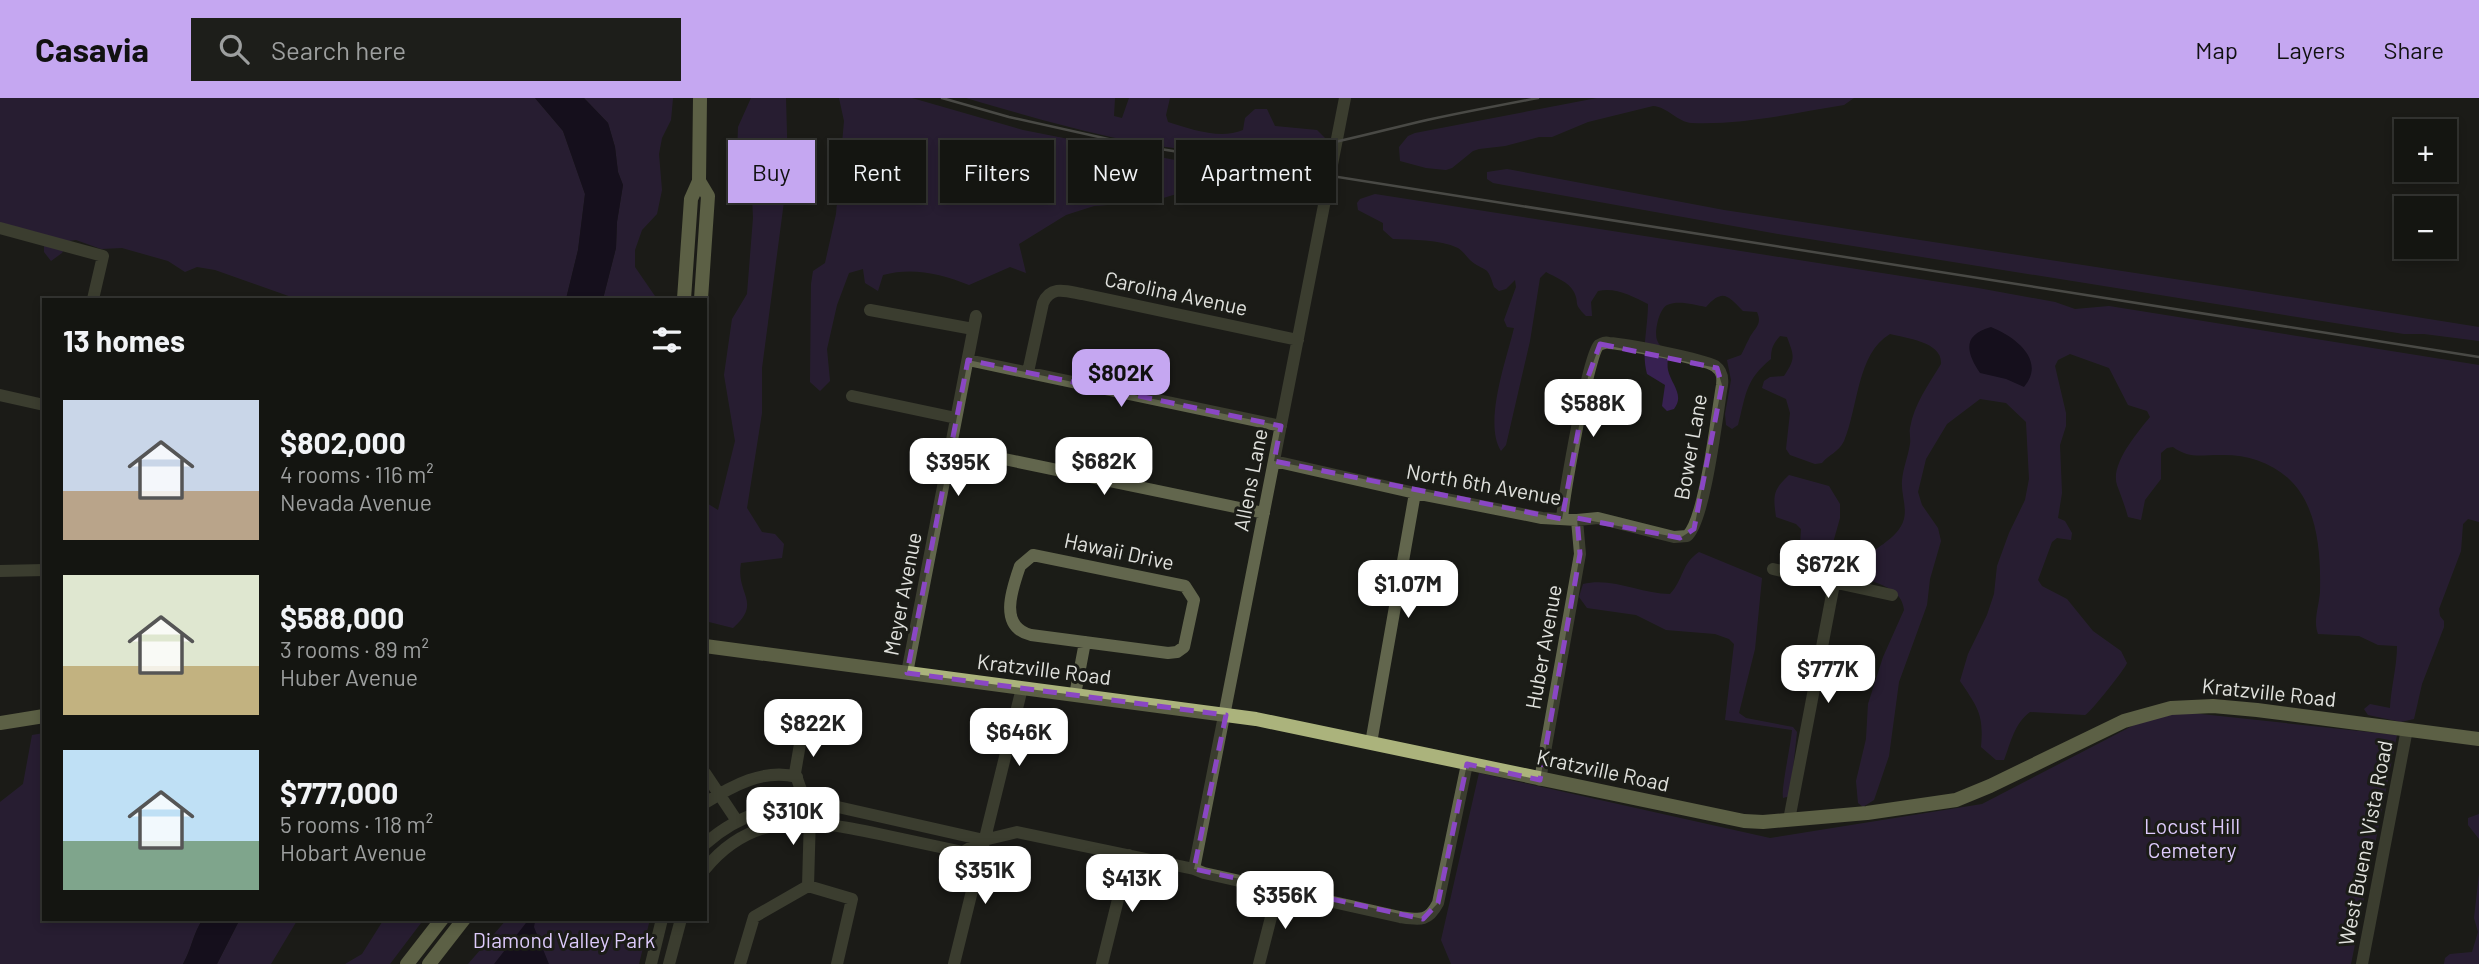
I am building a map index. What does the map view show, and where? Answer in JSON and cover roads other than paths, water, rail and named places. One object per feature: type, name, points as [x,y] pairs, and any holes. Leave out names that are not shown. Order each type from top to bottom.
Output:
[{"type":"main road","points":[[684,298],[691,199],[699,181],[700,98]]},
{"type":"main road","points":[[699,181],[708,196],[701,298]]},
{"type":"main road","name":"Kratzville Road","points":[[707,646],[1289,725],[1725,818],[1763,822],[1867,813],[1956,800],[2124,721],[2171,708],[2235,708],[2479,739]]},
{"type":"main road","points":[[0,723],[42,716]]},
{"type":"main road","points":[[407,964],[440,921]]},
{"type":"main road","points":[[429,964],[462,921]]},
{"type":"street","name":"Allens Lane","points":[[1195,869],[1345,98]]},
{"type":"street","points":[[0,228],[103,256],[93,298]]},
{"type":"street","name":"Carolina Avenue","points":[[1028,372],[1043,303],[1048,295],[1060,290],[1298,340]]},
{"type":"street","points":[[870,310],[973,330]]},
{"type":"street","name":"Meyer Avenue","points":[[907,673],[976,316]]},
{"type":"street","name":"Bower Lane","points":[[1562,519],[1588,377],[1597,348],[1608,342],[1713,365],[1721,373],[1722,385],[1699,515],[1694,528],[1687,536]]},
{"type":"street","points":[[968,360],[1281,426]]},
{"type":"street","points":[[0,395],[42,405]]},
{"type":"street","points":[[852,396],[956,418]]},
{"type":"street","points":[[951,448],[1264,513]]},
{"type":"street","name":"North 6th Avenue","points":[[1274,461],[1542,518],[1598,518],[1674,537],[1687,536]]},
{"type":"street","points":[[1371,743],[1415,493]]},
{"type":"street","name":"Huber Avenue","points":[[1540,780],[1580,554],[1577,520]]},
{"type":"street","name":"Hawaii Drive","points":[[1037,555],[1181,585],[1189,590],[1193,597],[1194,606],[1187,641],[1180,650],[1168,653],[1085,642],[1022,633],[1012,624],[1011,609],[1018,572],[1022,562],[1029,556],[1037,555]]},
{"type":"street","points":[[1773,569],[1892,596]]},
{"type":"street","points":[[0,571],[42,570]]},
{"type":"street","points":[[1789,820],[1834,584]]},
{"type":"street","points":[[1075,695],[1085,642]]},
{"type":"street","points":[[954,964],[1022,688]]},
{"type":"street","points":[[805,715],[795,765],[810,822],[808,886]]},
{"type":"street","name":"West Buena Vista Road","points":[[2362,964],[2407,729]]},
{"type":"street","points":[[707,867],[733,844],[755,832],[768,827],[810,822],[963,852],[984,840],[1017,832],[1195,869],[1400,917],[1423,919],[1432,913],[1438,902],[1467,764]]},
{"type":"street","points":[[707,776],[737,821]]},
{"type":"street","points":[[707,802],[734,785],[763,776],[797,777]]},
{"type":"street","points":[[707,843],[737,821],[764,810],[806,804],[829,805],[984,840]]},
{"type":"street","points":[[1102,964],[1129,855]]},
{"type":"street","points":[[740,964],[754,917],[808,886],[852,899],[837,964]]},
{"type":"street","points":[[1259,964],[1278,890]]},
{"type":"street","points":[[651,964],[662,921]]},
{"type":"street","points":[[669,964],[680,921]]},
{"type":"railway","points":[[942,98],[1009,117],[1135,145],[2479,357]]},
{"type":"railway","points":[[1336,142],[1538,98]]},
{"type":"park label","name":"Locust Hill Cemetery","points":[[2192,839]]},
{"type":"park label","name":"Diamond Valley Park","points":[[564,941]]}]
